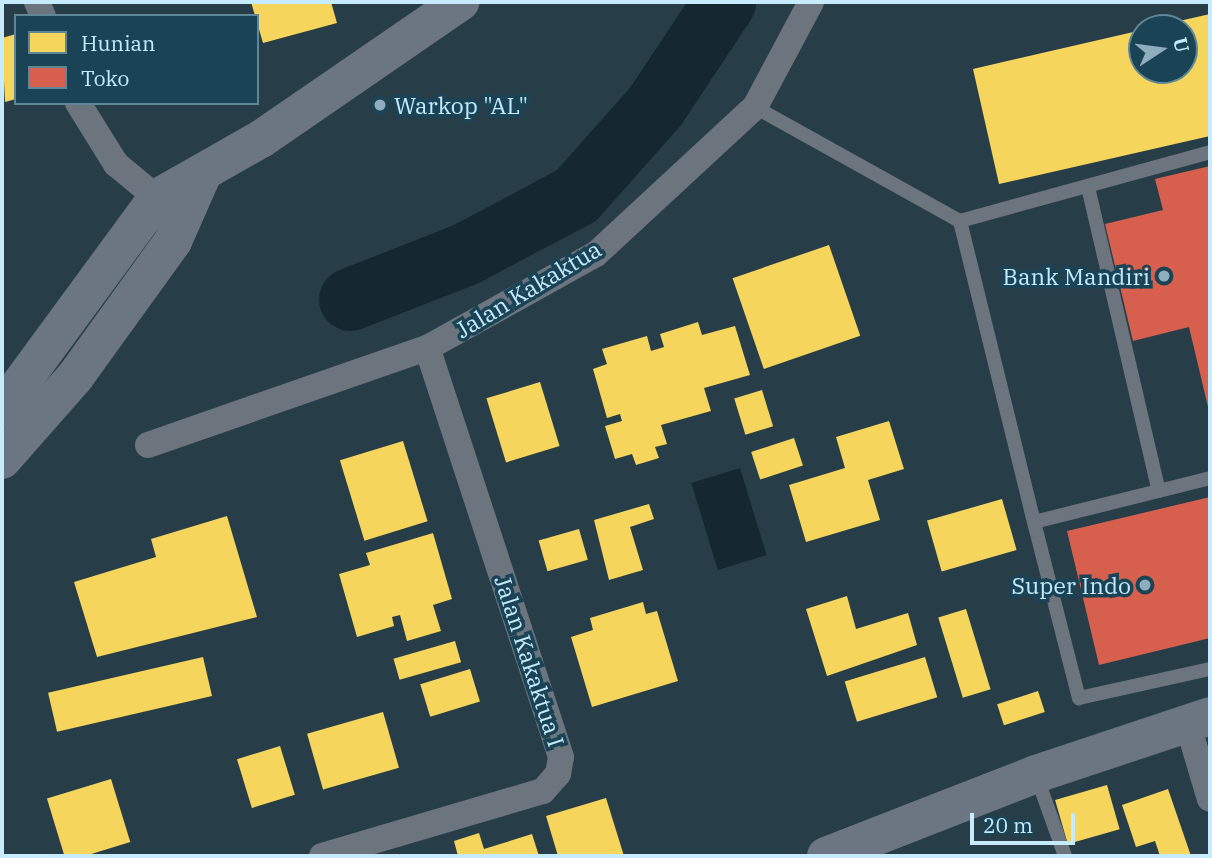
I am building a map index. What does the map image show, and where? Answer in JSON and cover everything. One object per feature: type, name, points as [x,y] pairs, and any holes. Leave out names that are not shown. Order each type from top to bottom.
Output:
[{"type":"street","points":[[2,460],[11,415],[42,358],[157,198],[203,173],[403,46],[460,2]]},
{"type":"street","name":"Jalan Kakaktua","points":[[148,445],[427,348],[596,254],[762,110],[811,2]]},
{"type":"street","points":[[79,105],[116,164],[157,198]]},
{"type":"street","points":[[11,415],[75,377],[173,241],[203,173]]},
{"type":"street","name":"Jalan Kakaktua I","points":[[322,856],[543,791],[558,774],[561,757],[427,348]]},
{"type":"street","points":[[826,856],[1036,774],[1198,719],[1210,799]]},
{"type":"lane","points":[[762,110],[960,221],[1210,152]]},
{"type":"lane","points":[[1088,187],[1159,491]]},
{"type":"lane","points":[[960,221],[1079,698],[1210,668]]},
{"type":"lane","points":[[1034,522],[1210,478]]},
{"type":"lane","points":[[1036,774],[1065,856]]},
{"type":"water","points":[[740,468],[767,555],[718,570],[691,483]]},
{"type":"building: Hunian","points":[[251,2],[331,2],[337,23],[263,43],[259,14],[255,14]]},
{"type":"building: Hunian","points":[[1210,14],[1210,136],[999,184],[973,69],[1128,33],[1128,84],[1198,84],[1198,17]]},
{"type":"building: Hunian","points":[[14,35],[14,100],[5,102],[2,38]]},
{"type":"building: Hunian","points":[[829,245],[860,336],[764,369],[733,278]]},
{"type":"building: Hunian","points":[[698,322],[702,335],[735,326],[750,375],[704,388],[711,411],[661,425],[667,444],[655,447],[659,458],[636,465],[632,454],[615,459],[605,426],[622,421],[620,414],[607,418],[593,369],[607,364],[602,349],[647,336],[651,351],[664,347],[660,334]]},
{"type":"building: Hunian","points":[[540,382],[560,446],[506,462],[486,398]]},
{"type":"building: Hunian","points":[[762,390],[773,426],[745,435],[734,398]]},
{"type":"building: Hunian","points":[[889,421],[904,469],[868,480],[880,520],[806,542],[789,485],[845,468],[836,437]]},
{"type":"building: Hunian","points":[[794,438],[803,466],[760,479],[751,452]]},
{"type":"building: Hunian","points":[[403,441],[428,521],[364,541],[340,460]]},
{"type":"building: Hunian","points":[[1002,499],[1017,550],[942,571],[927,520]]},
{"type":"building: Hunian","points":[[649,504],[654,519],[630,527],[643,570],[609,580],[594,520]]},
{"type":"building: Hunian","points":[[227,516],[257,617],[97,657],[74,582],[156,557],[151,539]]},
{"type":"building: Hunian","points":[[579,529],[588,560],[547,571],[539,541]]},
{"type":"building: Hunian","points":[[433,533],[452,599],[433,605],[441,631],[407,641],[400,615],[392,617],[394,626],[357,637],[339,574],[370,565],[366,553]]},
{"type":"building: Hunian","points":[[847,596],[856,629],[908,613],[917,645],[827,676],[806,609]]},
{"type":"building: Hunian","points":[[643,602],[646,614],[657,611],[678,681],[592,707],[571,637],[593,630],[590,618]]},
{"type":"building: Hunian","points":[[966,609],[991,689],[963,698],[938,617]]},
{"type":"building: Hunian","points":[[455,641],[461,662],[400,680],[393,659]]},
{"type":"building: Hunian","points":[[203,657],[212,696],[57,732],[48,693]]},
{"type":"building: Hunian","points":[[925,657],[937,697],[857,722],[845,682]]},
{"type":"building: Hunian","points":[[470,669],[480,702],[430,717],[420,684]]},
{"type":"building: Hunian","points":[[1038,691],[1045,712],[1004,725],[997,704]]},
{"type":"building: Hunian","points":[[383,712],[399,768],[323,790],[307,734]]},
{"type":"building: Hunian","points":[[280,746],[295,795],[252,808],[237,759]]},
{"type":"building: Hunian","points":[[111,779],[130,842],[85,856],[64,856],[47,799]]},
{"type":"building: Hunian","points":[[1107,785],[1120,829],[1068,844],[1055,800]]},
{"type":"building: Hunian","points":[[1168,789],[1191,856],[1160,856],[1155,841],[1136,847],[1122,805]]},
{"type":"building: Hunian","points":[[606,798],[624,856],[558,856],[546,816]]},
{"type":"building: Hunian","points":[[479,833],[484,849],[532,834],[539,856],[458,856],[454,841]]},
{"type":"building: Toko","name":"Bank Mandiri","points":[[1210,166],[1209,411],[1189,327],[1133,341],[1105,224],[1163,210],[1155,179]]},
{"type":"building: Toko","name":"Super Indo","points":[[1210,497],[1210,638],[1099,665],[1067,531]]},
{"type":"waterway","points":[[350,299],[465,254],[576,195],[655,106],[724,2]]},
{"type":"place","name":"Warkop \"AL\"","points":[[380,105]]},
{"type":"place","name":"Bank Mandiri","points":[[1164,276]]},
{"type":"place","name":"Super Indo","points":[[1145,585]]}]
